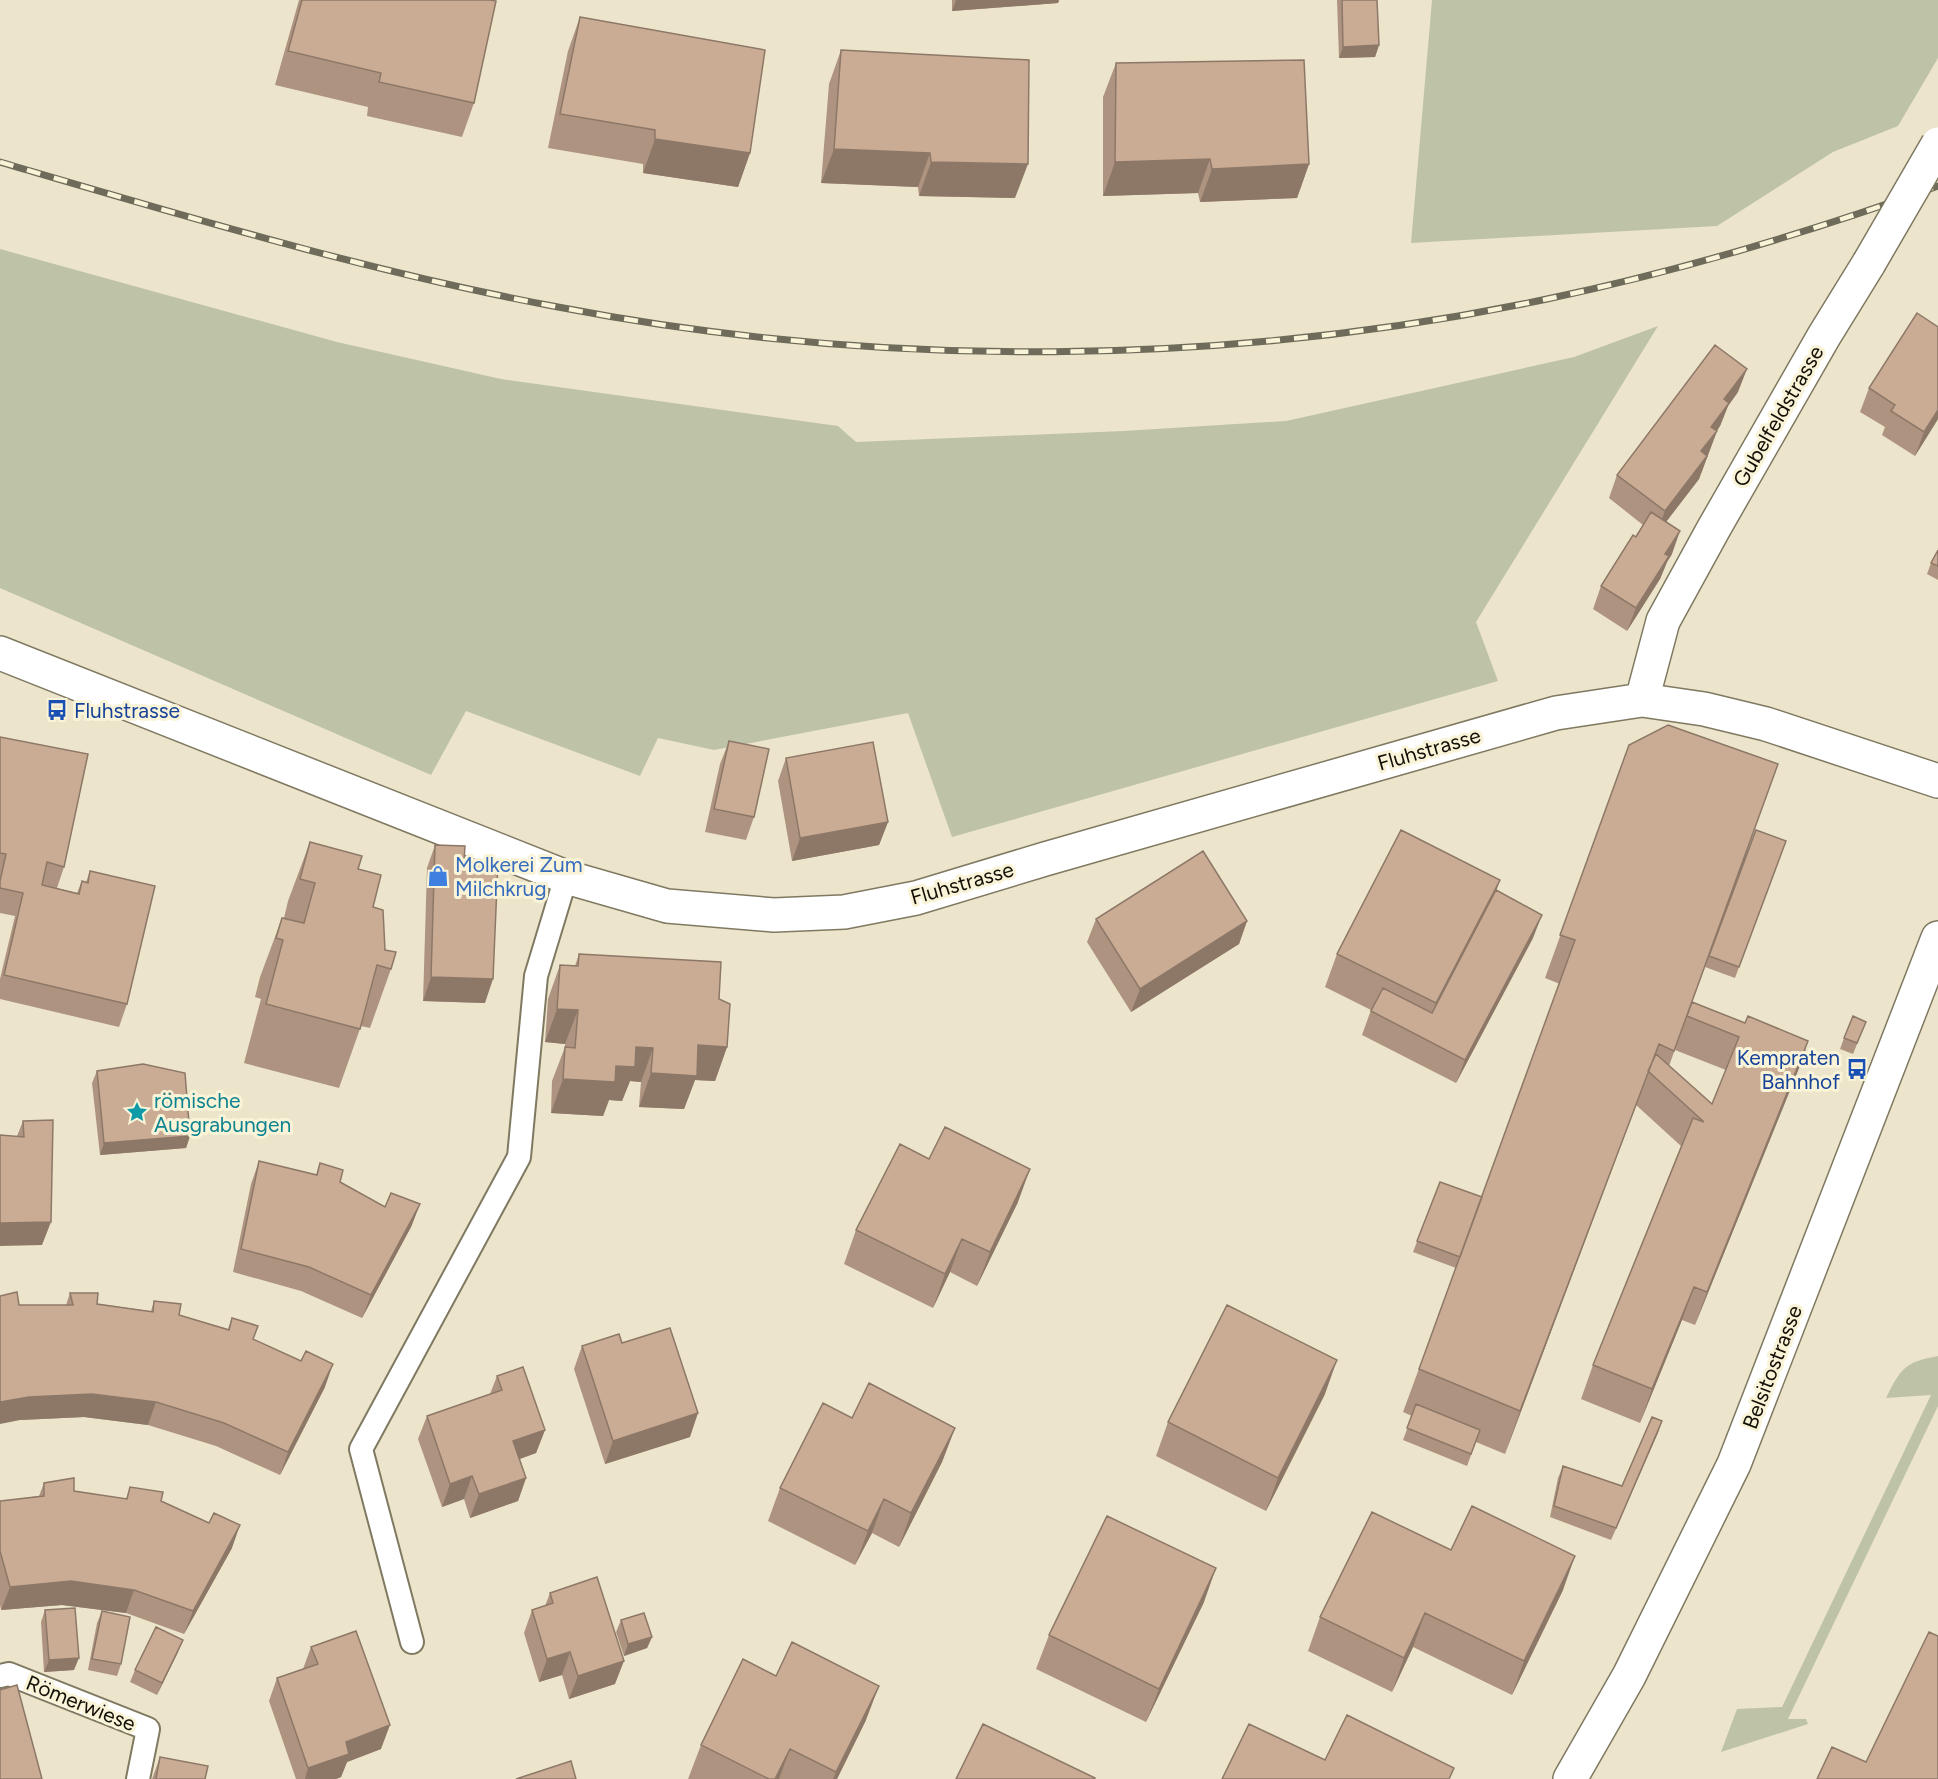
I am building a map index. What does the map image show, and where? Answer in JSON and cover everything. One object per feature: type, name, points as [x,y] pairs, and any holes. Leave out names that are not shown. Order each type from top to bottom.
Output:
[{"type":"street","name":"Gubelfeldstrasse","points":[[1642,700],[1663,621],[1818,346],[1869,264],[1938,144]]},
{"type":"street","name":"Fluhstrasse","points":[[0,653],[566,877],[667,906],[774,915],[844,912],[916,898],[1557,713],[1642,700],[1704,709],[1766,724],[1938,781]]},
{"type":"street","name":"Belsitostrasse","points":[[1570,1779],[1629,1676],[1734,1464],[1938,938]]},
{"type":"lane","points":[[412,1642],[361,1449],[519,1157],[536,976],[566,877]]},
{"type":"lane","name":"Römerwiese","points":[[0,1676],[9,1674],[148,1729],[138,1779]]},
{"type":"green space","points":[[1432,0],[1938,0],[1938,58],[1898,126],[1833,152],[1717,226],[1411,243]]},
{"type":"green space","points":[[0,249],[337,342],[501,379],[838,426],[856,442],[1123,431],[1286,421],[1574,357],[1658,326],[1476,622],[1498,681],[952,837],[908,713],[714,750],[658,738],[640,776],[466,711],[431,775],[0,588]]},
{"type":"green space","points":[[1938,1356],[1938,1406],[1788,1719],[1806,1719],[1808,1724],[1721,1752],[1737,1709],[1782,1707],[1931,1395],[1886,1398],[1905,1368],[1918,1361]]},
{"type":"building","points":[[302,0],[496,1],[474,103],[379,82],[381,73],[288,51]]},
{"type":"building","points":[[1342,0],[1377,0],[1379,45],[1343,47]]},
{"type":"building","points":[[580,17],[765,50],[750,153],[655,139],[655,130],[560,114]]},
{"type":"building","points":[[841,50],[1029,60],[1028,164],[931,162],[930,153],[834,149]]},
{"type":"building","points":[[1304,60],[1309,164],[1212,169],[1210,159],[1115,162],[1116,63]]},
{"type":"building","points":[[1917,313],[1938,327],[1938,410],[1924,432],[1891,411],[1895,405],[1869,388]]},
{"type":"building","points":[[1715,345],[1747,369],[1724,399],[1729,403],[1711,427],[1717,431],[1701,451],[1707,456],[1665,511],[1617,475]]},
{"type":"building","points":[[1651,512],[1680,531],[1665,554],[1669,556],[1636,608],[1601,586],[1633,535],[1636,537]]},
{"type":"building","points":[[1938,550],[1938,566],[1931,563]]},
{"type":"building","points":[[1668,725],[1778,764],[1674,1051],[1659,1044],[1520,1411],[1419,1369],[1575,940],[1560,935],[1629,745]]},
{"type":"building","points":[[0,737],[88,754],[64,867],[47,862],[42,885],[79,894],[82,881],[88,883],[90,871],[155,886],[127,1004],[4,975],[23,893],[0,888],[6,854],[0,853]]},
{"type":"building","points":[[729,741],[769,749],[754,817],[714,809]]},
{"type":"building","points":[[873,742],[888,822],[800,838],[786,758]]},
{"type":"building","points":[[1401,830],[1500,880],[1436,1003],[1337,954]]},
{"type":"building","points":[[1756,830],[1786,841],[1739,967],[1709,956]]},
{"type":"building","points":[[310,842],[362,856],[358,869],[381,875],[373,907],[383,910],[385,950],[396,952],[391,969],[377,965],[360,1029],[266,1004],[283,940],[276,938],[282,918],[304,923],[315,883],[300,879]]},
{"type":"building","points":[[435,845],[465,846],[464,861],[498,862],[493,979],[431,977]]},
{"type":"building","points":[[1203,851],[1247,921],[1140,989],[1096,919]]},
{"type":"building","points":[[1496,890],[1542,915],[1465,1060],[1371,1011],[1383,988],[1432,1013]]},
{"type":"building","points":[[579,954],[721,962],[719,999],[730,1004],[727,1047],[698,1045],[697,1076],[651,1073],[653,1048],[636,1047],[635,1067],[616,1066],[615,1082],[563,1079],[565,1047],[575,1048],[578,1010],[557,1009],[560,965],[578,966]]},
{"type":"building","points":[[1692,1002],[1745,1023],[1748,1016],[1808,1041],[1707,1292],[1694,1287],[1652,1389],[1593,1365],[1693,1118],[1704,1122],[1648,1071],[1656,1054],[1712,1104],[1739,1037],[1687,1016]]},
{"type":"building","points":[[1853,1016],[1866,1022],[1857,1043],[1844,1038]]},
{"type":"building","points":[[143,1064],[185,1073],[190,1136],[104,1143],[97,1071]]},
{"type":"building","points":[[53,1120],[51,1222],[0,1223],[0,1135],[24,1137],[23,1121]]},
{"type":"building","points":[[945,1127],[1030,1169],[990,1252],[962,1239],[945,1274],[856,1230],[900,1144],[929,1159]]},
{"type":"building","points":[[259,1161],[317,1175],[320,1163],[343,1170],[340,1182],[385,1207],[391,1193],[420,1204],[371,1295],[309,1267],[241,1249]]},
{"type":"building","points":[[1440,1182],[1482,1197],[1460,1257],[1417,1241]]},
{"type":"building","points":[[17,1292],[19,1305],[73,1305],[70,1293],[98,1293],[97,1304],[153,1312],[154,1301],[181,1304],[179,1315],[229,1330],[232,1318],[258,1326],[253,1339],[301,1361],[306,1351],[333,1364],[288,1452],[224,1423],[156,1402],[92,1394],[29,1397],[0,1402],[0,1296]]},
{"type":"building","points":[[1227,1305],[1337,1360],[1278,1478],[1168,1422]]},
{"type":"building","points":[[670,1328],[698,1413],[613,1441],[582,1346],[619,1334],[622,1343]]},
{"type":"building","points":[[523,1367],[545,1430],[513,1441],[526,1478],[479,1494],[472,1476],[450,1484],[427,1416],[502,1390],[497,1376]]},
{"type":"building","points":[[869,1383],[955,1428],[911,1513],[884,1499],[868,1531],[780,1488],[823,1403],[852,1418]]},
{"type":"building","points":[[1416,1404],[1480,1430],[1471,1454],[1407,1428]]},
{"type":"building","points":[[1652,1417],[1662,1421],[1616,1528],[1554,1506],[1563,1466],[1622,1486]]},
{"type":"building","points":[[74,1478],[74,1491],[127,1499],[130,1487],[163,1492],[161,1501],[209,1523],[214,1513],[240,1525],[193,1611],[134,1590],[71,1581],[10,1587],[0,1551],[0,1501],[44,1496],[44,1483]]},
{"type":"building","points":[[1472,1506],[1575,1556],[1524,1661],[1425,1613],[1404,1658],[1320,1617],[1372,1512],[1451,1550]]},
{"type":"building","points":[[1107,1516],[1216,1568],[1159,1689],[1049,1635]]},
{"type":"building","points":[[597,1577],[624,1661],[578,1676],[570,1652],[547,1659],[532,1610],[553,1603],[550,1593]]},
{"type":"building","points":[[75,1608],[79,1658],[49,1660],[45,1610]]},
{"type":"building","points":[[102,1611],[130,1617],[121,1664],[92,1659]]},
{"type":"building","points":[[644,1613],[652,1637],[628,1644],[621,1620]]},
{"type":"building","points":[[156,1627],[183,1640],[162,1683],[135,1670]]},
{"type":"building","points":[[356,1631],[390,1725],[346,1742],[349,1754],[308,1768],[277,1678],[318,1664],[311,1647]]},
{"type":"building","points":[[1929,1632],[1938,1636],[1938,1779],[1817,1779],[1832,1747],[1866,1762]]},
{"type":"building","points":[[792,1642],[879,1686],[836,1772],[790,1749],[775,1779],[769,1779],[701,1745],[743,1659],[776,1676]]},
{"type":"building","points":[[17,1685],[42,1779],[0,1779],[0,1690]]},
{"type":"building","points":[[1347,1715],[1454,1768],[1449,1779],[1222,1779],[1249,1724],[1325,1760]]},
{"type":"building","points":[[983,1724],[1095,1778],[956,1779]]},
{"type":"building","points":[[160,1757],[208,1766],[205,1779],[156,1779]]},
{"type":"building","points":[[571,1761],[576,1779],[516,1779]]},
{"type":"railway","points":[[0,162],[347,260],[558,307],[680,327],[804,341],[928,350],[1053,352],[1178,348],[1302,338],[1425,321],[1547,299],[1646,276],[1744,249],[1938,186]]},
{"type":"place","name":"Fluhstrasse","points":[[57,710]]},
{"type":"place","name":"Molkerei Zum Milchkrug","points":[[438,876]]},
{"type":"place","name":"Kempraten Bahnhof","points":[[1857,1069]]},
{"type":"place","name":"römische Ausgrabungen","points":[[137,1112]]}]
